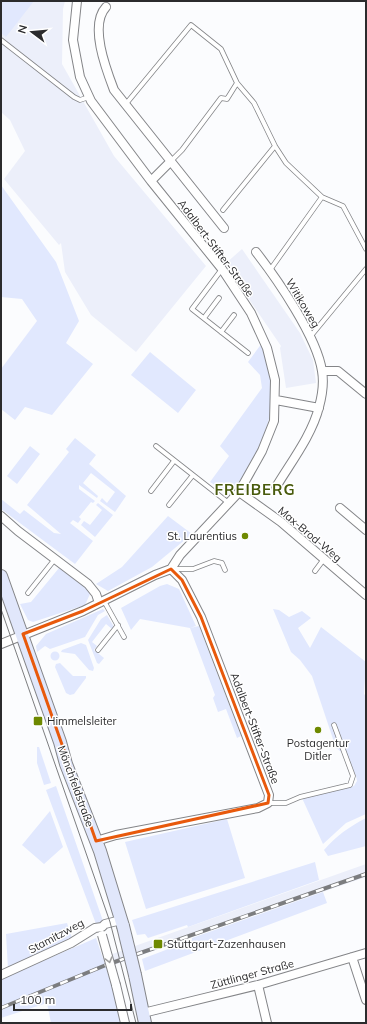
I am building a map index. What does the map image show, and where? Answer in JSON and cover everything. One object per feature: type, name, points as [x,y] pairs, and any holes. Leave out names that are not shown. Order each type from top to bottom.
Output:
[{"type":"main road","name":"Mönchfeldstraße","points":[[1,576],[23,634],[66,764],[96,841],[122,923],[144,1018]]},
{"type":"street","name":"Adalbert-Stifter-Straße","points":[[77,1],[73,40],[80,77],[89,97],[151,182],[222,270],[251,313],[267,348],[276,380],[274,421],[262,451],[239,492],[230,504],[180,555],[171,569],[182,580],[201,617],[269,795],[268,803]]},
{"type":"street","points":[[106,7],[101,13],[99,32],[104,63],[114,90],[224,228]]},
{"type":"street","points":[[151,182],[170,162]]},
{"type":"street","name":"Witikoweg","points":[[256,252],[270,270],[310,337],[322,370],[322,389],[319,408],[308,434],[276,487]]},
{"type":"street","points":[[322,370],[338,371],[366,394]]},
{"type":"street","points":[[276,400],[319,408]]},
{"type":"street","name":"Max-Brod-Weg","points":[[239,492],[281,522],[366,595]]},
{"type":"street","points":[[340,508],[366,530]]},
{"type":"street","points":[[1,516],[18,531],[88,584],[101,602]]},
{"type":"street","points":[[1,644],[101,602],[155,575],[171,569]]},
{"type":"street","points":[[96,841],[116,835],[258,808],[268,803]]},
{"type":"street","name":"Stamitzweg","points":[[1,976],[65,946],[87,931],[102,931],[106,924],[122,923]]},
{"type":"street","points":[[102,931],[125,1023]]},
{"type":"street","name":"Züttlinger Straße","points":[[144,1018],[366,954]]},
{"type":"street","points":[[352,957],[366,1000]]},
{"type":"street","points":[[258,985],[267,1023]]},
{"type":"lane","points":[[125,105],[191,25],[221,49],[237,83],[254,102],[275,146],[286,163],[322,197],[343,206],[366,249]]},
{"type":"lane","points":[[1,40],[74,97],[80,100],[89,97]]},
{"type":"lane","points":[[170,162],[182,150],[221,98],[227,99],[237,83]]},
{"type":"lane","points":[[223,210],[275,146]]},
{"type":"lane","points":[[270,270],[322,197]]},
{"type":"lane","points":[[310,337],[366,269]]},
{"type":"lane","points":[[222,270],[192,309],[248,352]]},
{"type":"lane","points":[[204,318],[219,298]]},
{"type":"lane","points":[[221,332],[234,315]]},
{"type":"lane","points":[[156,446],[230,504]]},
{"type":"lane","points":[[151,491],[174,461]]},
{"type":"lane","points":[[169,505],[192,475]]},
{"type":"lane","points":[[28,593],[55,559]]},
{"type":"lane","points":[[315,571],[324,559]]},
{"type":"lane","points":[[171,569],[193,569],[214,561],[222,563],[225,570]]},
{"type":"lane","points":[[101,602],[118,625],[124,637]]},
{"type":"lane","points":[[98,650],[118,625]]},
{"type":"lane","points":[[268,803],[286,803],[300,797],[350,785],[352,776],[334,725]]},
{"type":"highlighted area","points":[[171,569],[182,580],[201,617],[269,795],[268,803],[96,841],[23,634],[83,611]]},
{"type":"shaded area","points":[[1,1],[65,1],[63,9],[62,64],[114,156],[206,266],[136,352],[91,315],[65,272],[61,243],[59,245],[4,179],[25,151],[10,120],[1,112]]},
{"type":"shaded area","points":[[1,1],[34,1],[6,37],[1,33]]},
{"type":"shaded area","points":[[1,185],[56,262],[79,321],[66,343],[93,364],[52,415],[25,407],[15,420],[1,409],[1,369],[37,321],[22,299],[1,297]]},
{"type":"shaded area","points":[[242,249],[300,333],[313,360],[316,383],[286,388],[280,348],[281,346],[225,264]]},
{"type":"shaded area","points":[[262,343],[272,385],[270,415],[266,429],[254,456],[231,495],[210,482],[229,456],[220,446],[262,388],[260,375],[248,362]]},
{"type":"shaded area","points":[[150,352],[196,390],[178,413],[131,375]]},
{"type":"shaded area","points":[[75,438],[96,455],[89,464],[126,496],[115,512],[100,501],[102,498],[107,503],[115,492],[91,473],[83,483],[98,496],[97,498],[79,485],[79,489],[95,501],[93,503],[91,502],[79,517],[81,519],[78,523],[73,520],[70,523],[93,541],[75,564],[1,509],[1,499],[20,514],[24,510],[54,533],[61,534],[27,505],[69,452],[66,449]]},
{"type":"shaded area","points":[[30,446],[40,454],[17,484],[7,476]]},
{"type":"shaded area","points":[[98,503],[113,515],[95,537],[81,525],[84,521],[90,525],[102,510],[96,505]]},
{"type":"shaded area","points":[[168,516],[192,534],[152,567],[108,591],[96,584],[122,567]]},
{"type":"shaded area","points":[[59,568],[86,588],[90,594],[85,605],[33,622],[28,620],[20,604],[31,602]]},
{"type":"shaded area","points":[[167,584],[179,589],[196,626],[190,628],[140,619],[131,630],[121,608],[160,586]]},
{"type":"shaded area","points":[[103,609],[105,611],[98,615],[85,637],[50,649],[45,646],[37,652],[36,646],[46,634]]},
{"type":"shaded area","points":[[273,609],[279,610],[289,617],[302,611],[311,618],[298,628],[310,648],[321,627],[366,662],[364,694],[366,696],[366,814],[346,823],[323,844],[302,798],[354,786],[357,781],[356,776],[348,757],[336,748],[312,676],[300,660],[291,652]]},
{"type":"shaded area","points":[[107,615],[114,627],[112,629],[106,624],[92,642],[97,646],[94,650],[104,658],[99,664],[97,663],[88,640],[101,619]]},
{"type":"shaded area","points":[[199,626],[241,736],[237,738],[226,709],[218,712],[213,698],[215,695],[190,628]]},
{"type":"shaded area","points":[[81,643],[86,645],[94,668],[93,671],[89,670],[75,654],[61,652],[62,650]]},
{"type":"shaded area","points":[[53,652],[57,652],[59,656],[57,660],[53,660],[51,658],[51,654]]},
{"type":"shaded area","points":[[60,663],[73,676],[86,676],[74,694],[70,695],[66,693],[55,667],[56,664]]},
{"type":"shaded area","points":[[37,747],[39,747],[51,783],[44,785],[37,763]]},
{"type":"shaded area","points":[[56,786],[103,921],[96,924],[46,790]]},
{"type":"shaded area","points":[[50,811],[63,847],[44,864],[22,845]]},
{"type":"shaded area","points":[[366,818],[366,846],[328,856],[324,850],[334,840]]},
{"type":"shaded area","points":[[227,819],[245,878],[146,909],[125,842]]},
{"type":"shaded area","points":[[315,862],[319,880],[188,927],[187,925],[148,938],[145,934],[137,935],[132,920]]},
{"type":"shaded area","points":[[366,864],[366,877],[191,937],[65,983],[1,999],[43,980],[104,957]]},
{"type":"shaded area","points":[[323,892],[327,903],[145,971],[142,959],[192,940],[192,938]]},
{"type":"shaded area","points":[[67,923],[72,938],[47,952],[8,969],[6,934]]},
{"type":"shaded area","points":[[96,938],[113,988],[121,1023],[51,1023],[47,1003],[1,1018],[1,979]]},
{"type":"tram line","points":[[1,609],[110,922],[136,1023]]},
{"type":"railway","points":[[1,1008],[106,965],[366,874]]},
{"type":"place","name":"St. Laurentius","points":[[245,536]]},
{"type":"place","name":"Himmelsleiter","points":[[38,721]]},
{"type":"place","name":"Postagentur Ditler","points":[[318,730]]},
{"type":"place","name":"Stuttgart-Zazenhausen","points":[[158,944]]},
{"type":"district","name":"FREIBERG","points":[[255,489]]}]
